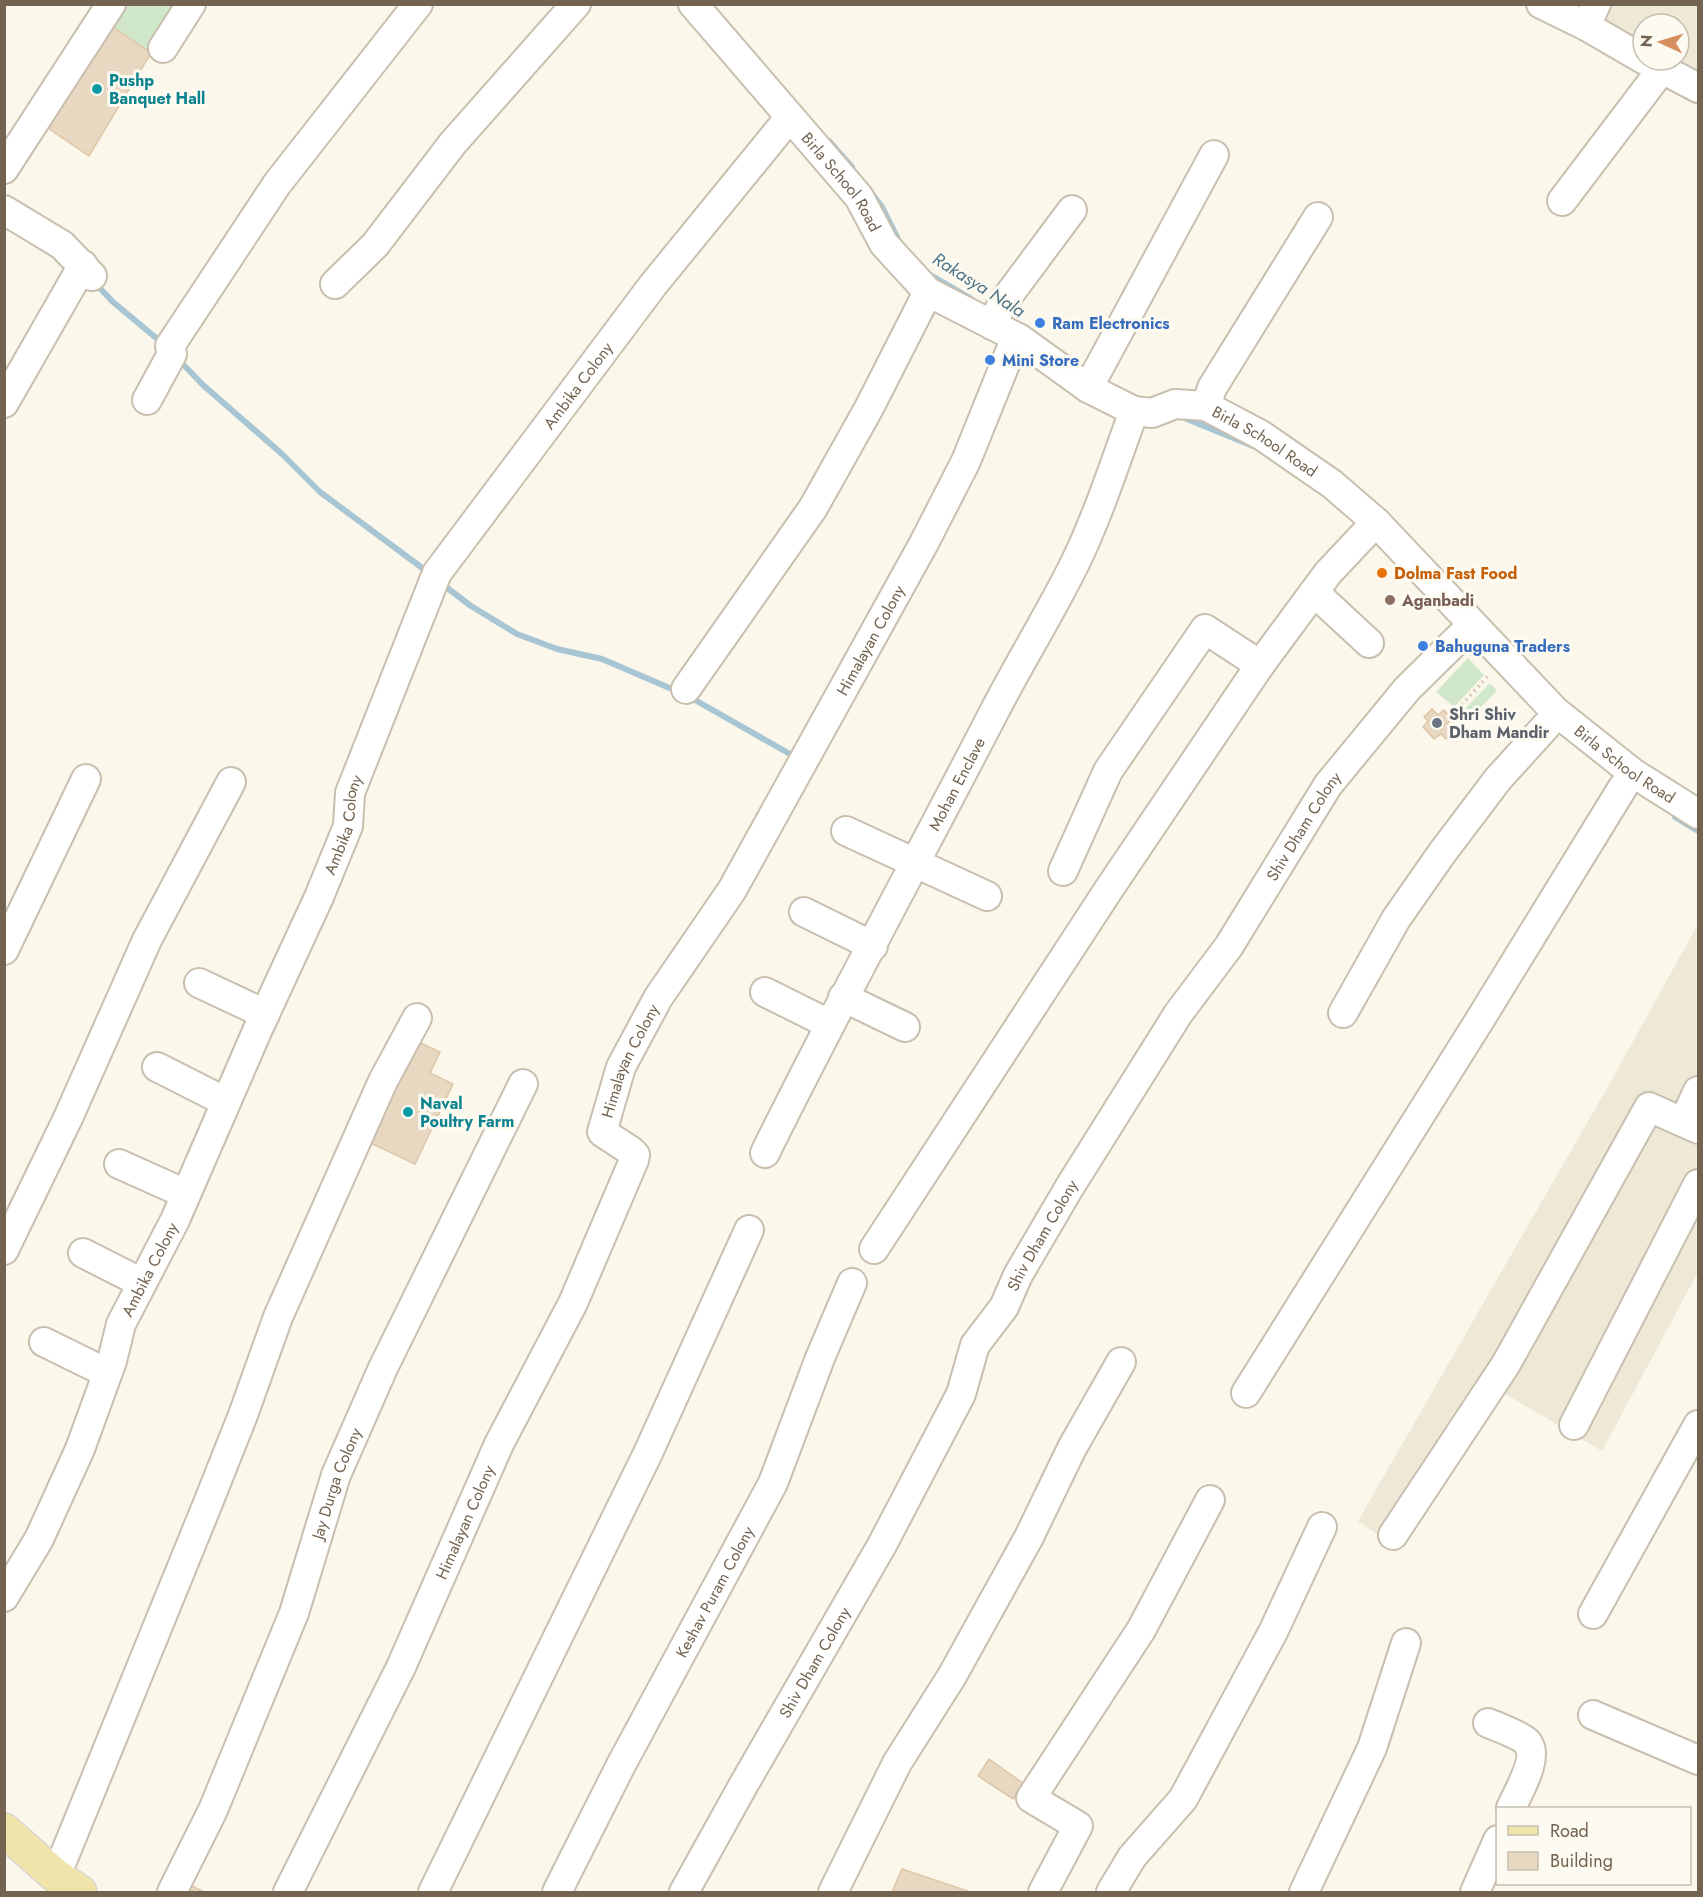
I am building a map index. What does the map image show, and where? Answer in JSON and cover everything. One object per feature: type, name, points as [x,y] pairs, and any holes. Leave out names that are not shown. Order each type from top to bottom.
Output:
[{"type":"main road","points":[[4,1830],[70,1887]]},
{"type":"street","points":[[4,169],[111,4]]},
{"type":"street","points":[[163,48],[191,4]]},
{"type":"street","points":[[147,400],[172,354],[170,346],[277,184],[418,4]]},
{"type":"street","points":[[335,285],[375,245],[453,143],[576,4]]},
{"type":"street","name":"Birla School Road","points":[[693,4],[859,197],[884,244],[928,292],[1001,321],[1094,379],[1154,409],[1206,406],[1262,435],[1332,483],[1376,522],[1555,711],[1633,773],[1690,809]]},
{"type":"street","points":[[1541,4],[1591,15],[1631,48]]},
{"type":"street","points":[[1562,201],[1644,72]]},
{"type":"street","points":[[1671,72],[1697,83]]},
{"type":"street","name":"Ambika Colony","points":[[4,1597],[39,1539],[80,1449],[107,1373],[121,1324],[186,1194],[319,897],[348,826],[350,793],[437,573],[652,285],[790,117]]},
{"type":"street","points":[[1094,379],[1214,155]]},
{"type":"street","points":[[4,210],[62,244],[87,270],[4,403]]},
{"type":"street","points":[[1001,321],[1072,210]]},
{"type":"street","points":[[1206,406],[1212,388],[1318,217]]},
{"type":"street","points":[[686,689],[813,508],[869,408],[928,292]]},
{"type":"street","name":"Himalayan Colony","points":[[288,1893],[402,1667],[499,1444],[573,1303],[634,1160],[635,1155],[631,1151],[602,1132],[621,1067],[658,998],[732,891],[924,543],[966,461],[1001,321]]},
{"type":"street","name":"Mohan Enclave","points":[[765,1153],[843,997],[873,946],[995,710],[1076,562],[1114,465],[1154,409]]},
{"type":"street","points":[[874,1249],[1109,889],[1260,664],[1328,573],[1376,522]]},
{"type":"street","points":[[1314,592],[1370,643]]},
{"type":"street","points":[[1472,625],[1469,634],[1472,646],[1546,725],[1623,787],[1653,804],[1690,809]]},
{"type":"street","name":"Shiv Dham Colony","points":[[684,1893],[892,1525],[961,1394],[975,1345],[1004,1307],[1018,1275],[1082,1169],[1179,1014],[1229,946],[1328,785],[1407,689],[1472,625]]},
{"type":"street","points":[[1063,871],[1108,771],[1205,629],[1260,664]]},
{"type":"street","points":[[1343,1012],[1396,919],[1442,853],[1498,779],[1546,725]]},
{"type":"street","points":[[4,950],[86,779]]},
{"type":"street","points":[[4,1250],[68,1118],[147,940],[231,782]]},
{"type":"street","points":[[1246,1392],[1475,1028],[1623,787]]},
{"type":"street","points":[[846,831],[987,896]]},
{"type":"street","points":[[804,912],[873,946]]},
{"type":"street","points":[[199,983],[265,1014]]},
{"type":"street","points":[[765,992],[829,1024]]},
{"type":"street","points":[[843,997],[905,1026]]},
{"type":"street","points":[[70,1887],[278,1317],[383,1082],[417,1018]]},
{"type":"street","points":[[157,1067],[226,1102]]},
{"type":"street","name":"Jay Durga Colony","points":[[172,1893],[213,1810],[294,1613],[336,1475],[382,1368],[523,1084]]},
{"type":"street","points":[[1393,1535],[1506,1364],[1649,1107],[1691,1125],[1698,1091]]},
{"type":"street","points":[[119,1164],[186,1194]]},
{"type":"street","points":[[1574,1425],[1698,1184]]},
{"type":"street","points":[[433,1893],[648,1454],[749,1230]]},
{"type":"street","points":[[83,1253],[142,1283]]},
{"type":"street","name":"Keshav Puram Colony","points":[[557,1893],[621,1765],[773,1483],[820,1359],[852,1283]]},
{"type":"street","points":[[44,1342],[107,1373]]},
{"type":"street","points":[[833,1893],[897,1763],[958,1666],[1029,1537],[1072,1448],[1121,1362]]},
{"type":"street","points":[[1593,1614],[1698,1425]]},
{"type":"street","points":[[1043,1893],[1078,1826],[1031,1798],[1141,1630],[1210,1500]]},
{"type":"street","points":[[1111,1893],[1132,1857],[1183,1799],[1273,1632],[1322,1527]]},
{"type":"street","points":[[1304,1893],[1372,1748],[1406,1643]]},
{"type":"street","points":[[1593,1715],[1698,1760]]},
{"type":"street","points":[[1488,1723],[1526,1740],[1531,1749],[1533,1758],[1512,1807]]},
{"type":"street","points":[[1475,1893],[1496,1842]]},
{"type":"path","points":[[1458,709],[1493,670]]},
{"type":"shaded area","points":[[1559,5],[1698,5],[1698,78],[1687,72],[1691,72],[1691,12],[1631,12],[1631,43]]},
{"type":"shaded area","points":[[1698,924],[1698,1272],[1602,1451],[1500,1391],[1395,1546],[1358,1521],[1610,1083]]},
{"type":"green space","points":[[119,5],[183,5],[151,53],[106,26]]},
{"type":"green space","points":[[1468,658],[1484,675],[1454,707],[1436,692]]},
{"type":"green space","points":[[1490,683],[1497,691],[1467,721],[1460,714]]},
{"type":"building","name":"Pushp Banquet Hall","points":[[107,23],[151,53],[89,156],[42,124]]},
{"type":"building","name":"Shri Shiv Dham Mandir","points":[[1432,709],[1438,715],[1444,710],[1452,719],[1447,724],[1454,730],[1446,739],[1441,734],[1434,739],[1423,727],[1428,721],[1424,717]]},
{"type":"building","name":"Naval Poultry Farm","points":[[412,1039],[440,1052],[430,1073],[453,1084],[415,1164],[364,1140]]},
{"type":"building","points":[[989,1759],[1024,1784],[1013,1799],[978,1776]]},
{"type":"building","points":[[902,1869],[968,1891],[892,1892]]},
{"type":"building","points":[[180,1880],[204,1892],[174,1892]]},
{"type":"waterway","name":"Rakasya Nala","points":[[829,141],[852,167]]},
{"type":"waterway","name":"Rakasya Nala","points":[[873,195],[882,207],[900,243]]},
{"type":"waterway","name":"Rakasya Nala","points":[[927,273],[970,298]]},
{"type":"waterway","points":[[95,283],[113,302],[161,342]]},
{"type":"waterway","points":[[179,360],[203,385],[282,454],[320,492],[429,573]]},
{"type":"waterway","name":"Rakasya Nala","points":[[1182,417],[1253,446]]},
{"type":"waterway","points":[[442,584],[471,606],[517,634],[557,649],[602,659],[679,692]]},
{"type":"waterway","points":[[688,696],[797,758]]},
{"type":"waterway","name":"Rakasya Nala","points":[[1675,817],[1698,831]]},
{"type":"place","name":"Pushp Banquet Hall","points":[[97,89]]},
{"type":"place","name":"Ram Electronics","points":[[1040,323]]},
{"type":"place","name":"Mini Store","points":[[990,360]]},
{"type":"place","name":"Dolma Fast Food","points":[[1382,573]]},
{"type":"place","name":"Aganbadi","points":[[1390,600]]},
{"type":"place","name":"Bahuguna Traders","points":[[1423,646]]},
{"type":"place","name":"Shri Shiv Dham Mandir","points":[[1437,723]]},
{"type":"place","name":"Naval Poultry Farm","points":[[408,1112]]}]
